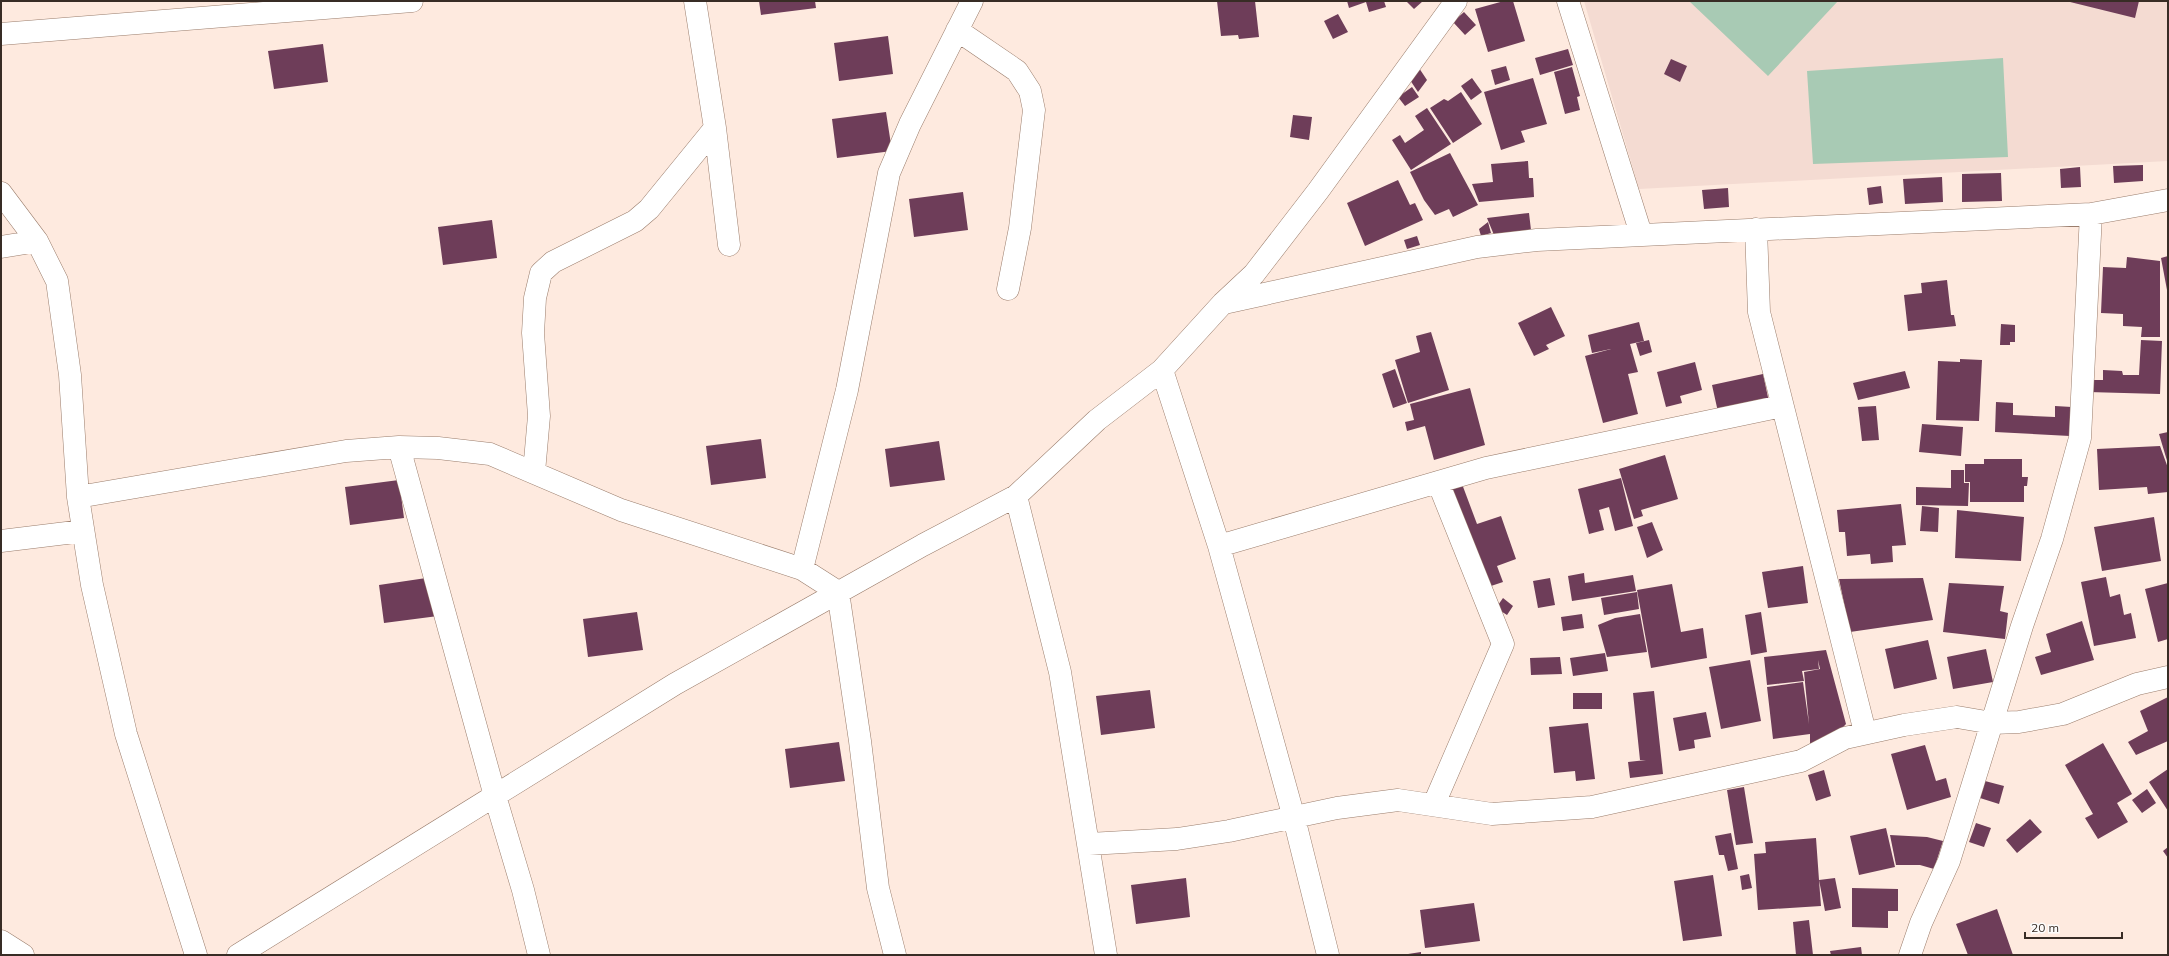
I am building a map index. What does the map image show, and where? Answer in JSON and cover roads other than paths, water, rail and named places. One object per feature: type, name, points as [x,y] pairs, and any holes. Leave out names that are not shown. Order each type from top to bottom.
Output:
[{"type":"street","points":[[1,34],[301,6],[412,1]]},
{"type":"street","points":[[695,1],[714,128],[728,245]]},
{"type":"street","points":[[802,569],[847,390],[889,173],[910,124],[972,1]]},
{"type":"street","points":[[238,955],[675,684],[838,592],[1016,496],[1097,420],[1162,370],[1222,303],[1254,274],[1318,191],[1456,1]]},
{"type":"street","points":[[1568,1],[1641,234]]},
{"type":"street","points":[[957,30],[1017,71],[1030,91],[1034,110],[1020,228],[1008,289]]},
{"type":"street","points":[[534,472],[539,416],[533,333],[535,298],[541,273],[553,262],[635,222],[649,209],[714,128]]},
{"type":"street","points":[[1,193],[37,241],[57,281],[70,375],[78,497],[92,585],[126,734],[196,955]]},
{"type":"street","points":[[1222,303],[1477,247],[1537,240],[2091,214],[2168,200]]},
{"type":"street","points":[[1910,955],[1921,923],[1949,861],[2022,626],[2052,539],[2080,438],[2091,214]]},
{"type":"street","points":[[1756,230],[1759,312],[1865,732]]},
{"type":"street","points":[[1,247],[37,241]]},
{"type":"street","points":[[1162,370],[1219,546],[1294,818],[1328,955]]},
{"type":"street","points":[[1219,546],[1486,468],[1782,406]]},
{"type":"street","points":[[399,447],[495,796],[523,890],[539,955]]},
{"type":"street","points":[[78,497],[346,451],[399,447],[438,448],[490,454],[622,510],[802,569],[838,592],[860,741],[878,888],[895,955]]},
{"type":"street","points":[[1434,804],[1503,644],[1438,482]]},
{"type":"street","points":[[1016,496],[1060,672],[1106,955]]},
{"type":"street","points":[[1,541],[83,530]]},
{"type":"street","points":[[1089,844],[1177,839],[1294,818],[1337,808],[1398,800],[1434,804],[1492,814],[1592,807],[1802,761],[1846,738],[1865,732],[1957,718],[1992,723],[2019,722],[2063,714],[2137,684],[2168,677]]},
{"type":"street","points":[[1,941],[23,955]]}]
